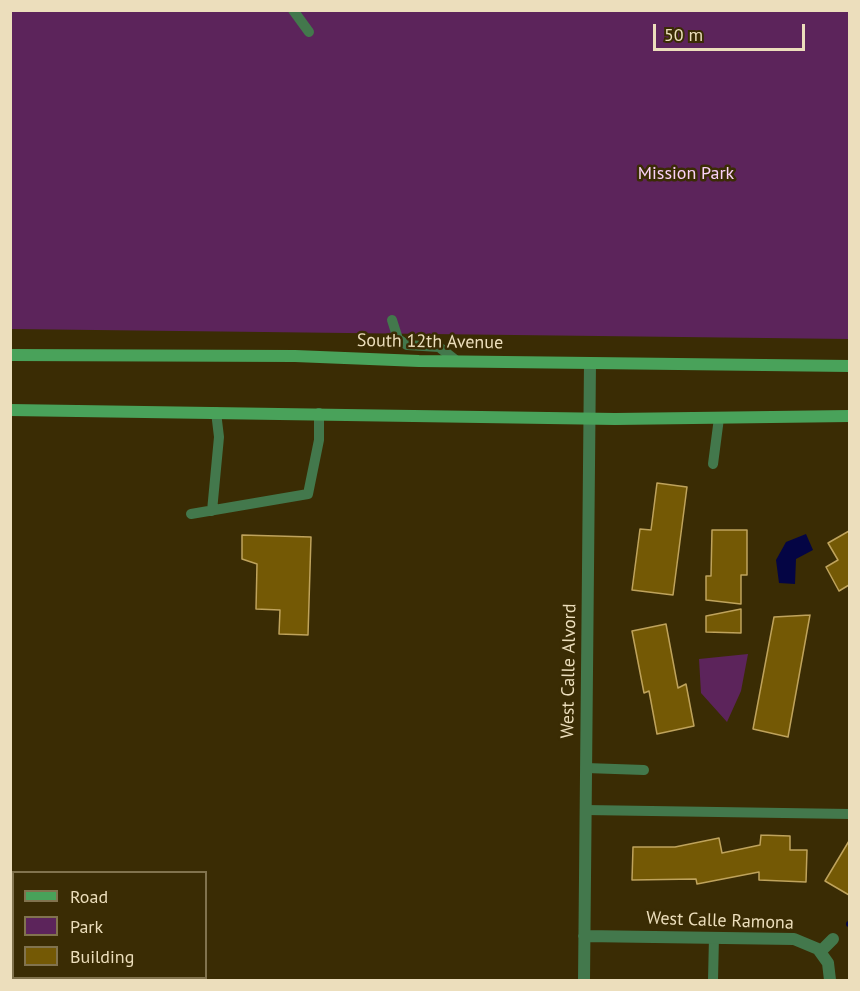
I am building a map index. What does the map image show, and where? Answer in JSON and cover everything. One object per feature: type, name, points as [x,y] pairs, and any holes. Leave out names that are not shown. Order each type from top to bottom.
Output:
[{"type":"main road","name":"South 12th Avenue","points":[[10,355],[295,356],[458,362],[849,366]]},
{"type":"main road","points":[[10,410],[590,418],[849,416]]},
{"type":"street","name":"West Calle Alvord","points":[[584,981],[590,363]]},
{"type":"street","name":"West Calle Ramona","points":[[584,936],[781,937],[803,941],[820,952]]},
{"type":"street","points":[[830,981],[828,963],[820,952],[833,939]]},
{"type":"lane","points":[[293,10],[309,32]]},
{"type":"lane","points":[[392,320],[398,339],[407,345],[439,347],[458,362]]},
{"type":"lane","points":[[212,511],[219,437],[216,412]]},
{"type":"lane","points":[[191,514],[308,494],[319,440],[319,413]]},
{"type":"lane","points":[[713,464],[718,418]]},
{"type":"lane","points":[[586,768],[644,770]]},
{"type":"lane","points":[[585,810],[849,814]]},
{"type":"lane","points":[[713,981],[714,937]]},
{"type":"green space","name":"Mission Park","points":[[11,11],[849,11],[849,339],[11,329]]},
{"type":"green space","points":[[748,654],[741,691],[727,722],[701,693],[699,659]]},
{"type":"shaded area","points":[[806,534],[813,550],[796,559],[795,584],[779,583],[776,560],[786,542]]},
{"type":"building","points":[[657,483],[687,487],[673,595],[632,590],[640,529],[651,530]]},
{"type":"building","points":[[712,530],[747,530],[747,575],[741,575],[741,604],[706,600],[706,576],[711,576]]},
{"type":"building","points":[[849,531],[849,585],[839,591],[826,567],[838,560],[828,543]]},
{"type":"building","points":[[242,535],[311,537],[308,635],[279,634],[280,610],[256,609],[257,564],[242,559]]},
{"type":"building","points":[[741,609],[741,633],[706,632],[706,616]]},
{"type":"building","points":[[810,615],[788,737],[753,729],[774,617]]},
{"type":"building","points":[[666,624],[678,688],[686,684],[694,726],[657,734],[649,691],[644,693],[632,631]]},
{"type":"building","points":[[761,835],[790,836],[790,850],[807,850],[806,882],[759,880],[759,872],[697,884],[696,879],[632,880],[633,847],[675,847],[719,838],[722,853],[760,845]]},
{"type":"building","points":[[849,841],[849,895],[825,881]]}]
